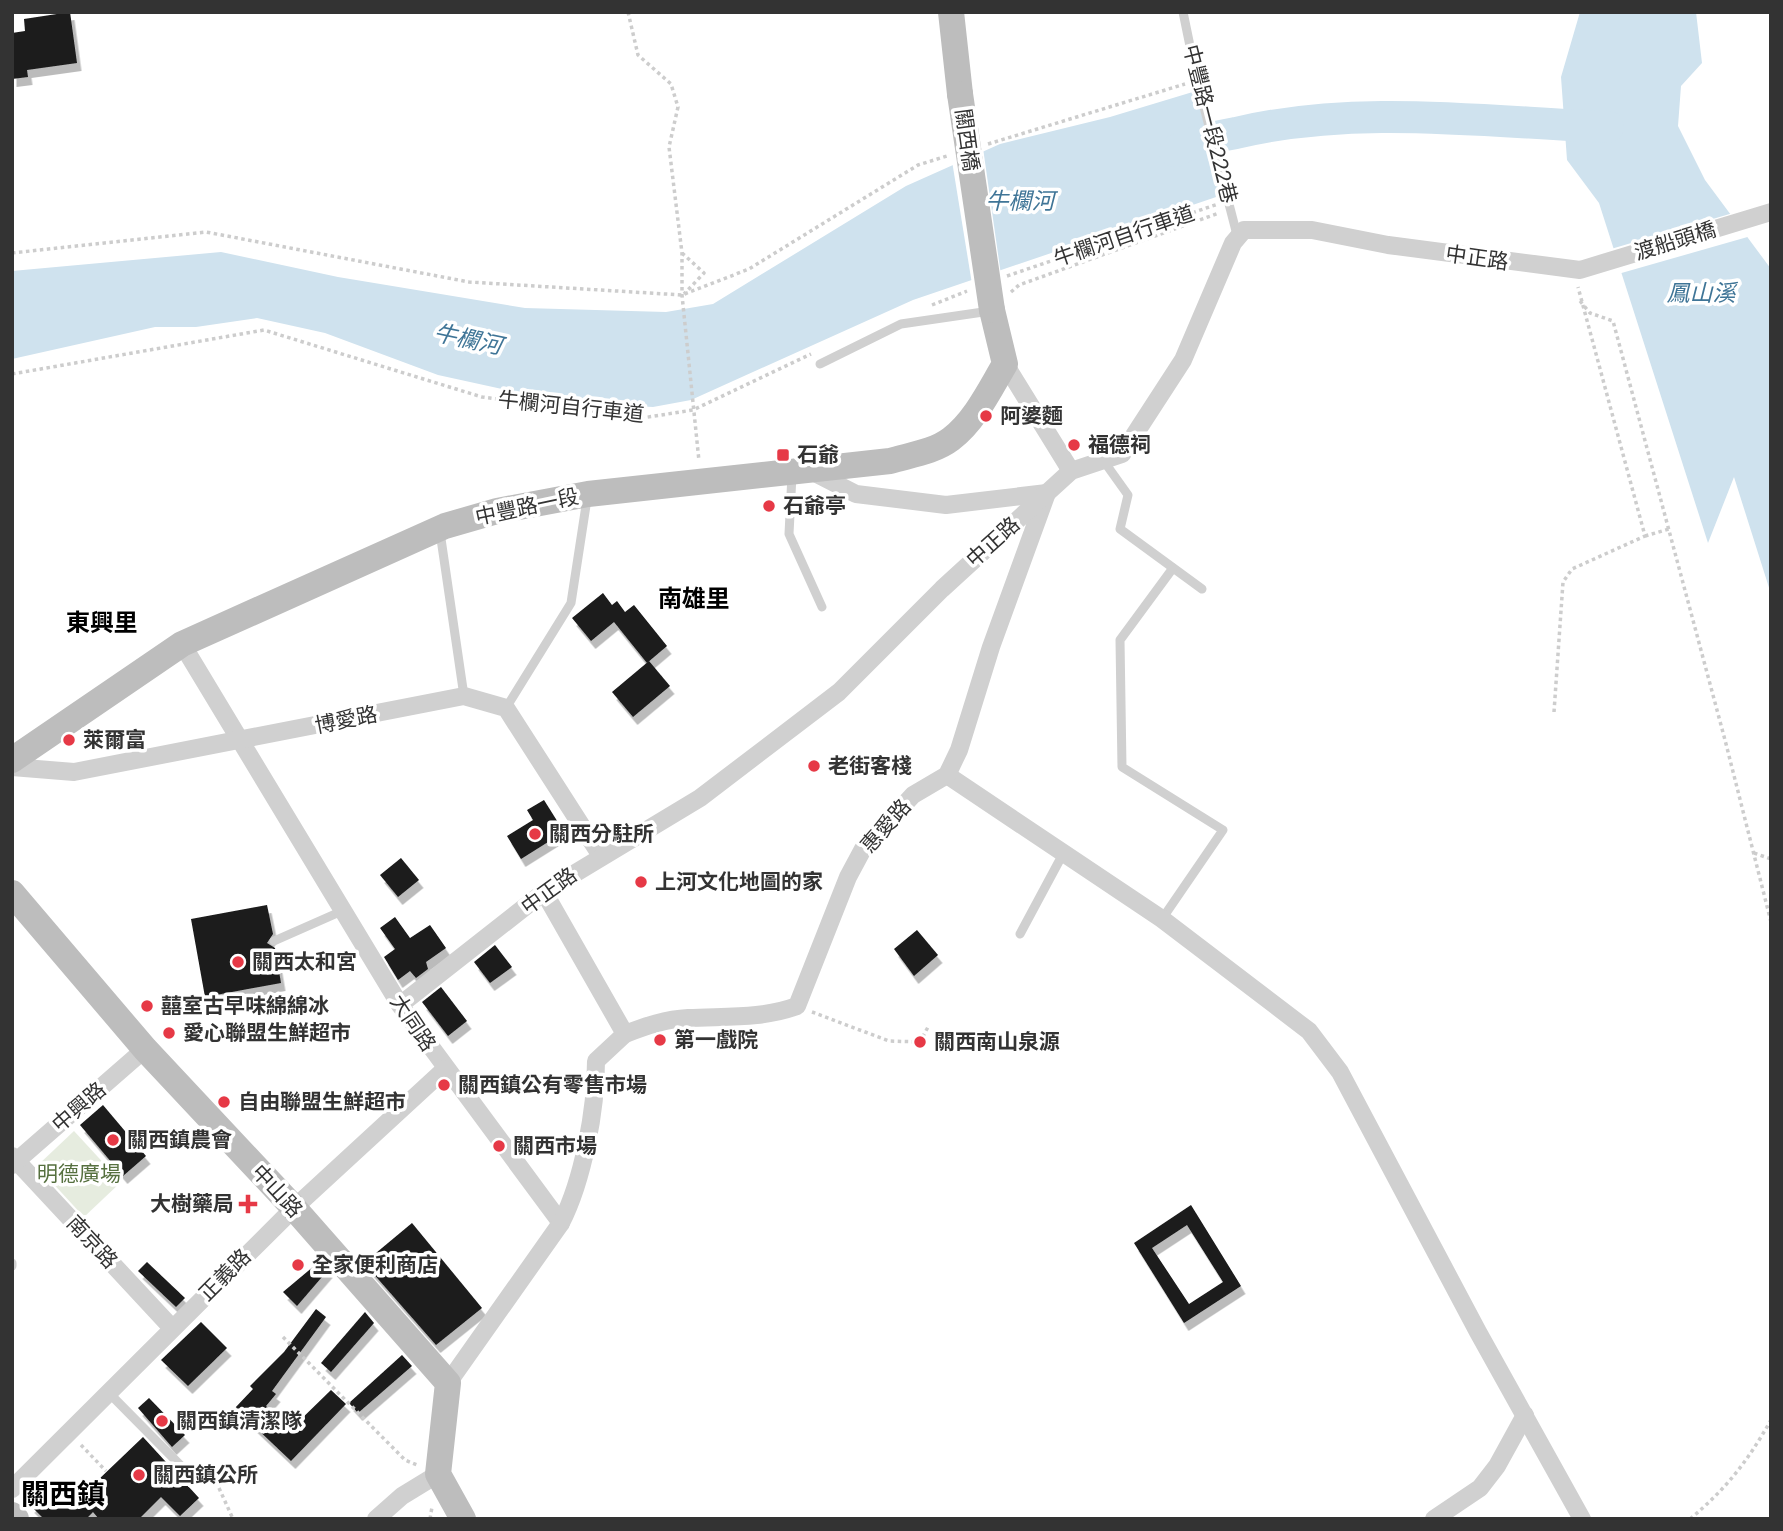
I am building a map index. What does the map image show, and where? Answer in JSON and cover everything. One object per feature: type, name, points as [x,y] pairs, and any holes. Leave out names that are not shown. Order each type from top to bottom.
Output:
[{"type":"main road","name":"關西橋","points":[[951,12],[960,94],[992,310]]},
{"type":"main road","points":[[992,310],[1005,364]]},
{"type":"main road","name":"中豐路一段","points":[[12,760],[182,643],[440,528],[497,511],[588,494],[890,461],[951,439],[976,411],[1005,364]]},
{"type":"main road","name":"中山路","points":[[12,893],[145,1049],[293,1208],[448,1383]]},
{"type":"main road","points":[[448,1383],[438,1474],[463,1519]]},
{"type":"main road","points":[[12,1515],[16,1519]]},
{"type":"street","name":"渡船頭橋","points":[[1580,270],[1771,212]]},
{"type":"street","name":"中正路","points":[[400,1005],[544,892],[700,798],[839,692],[942,589],[1071,471],[1122,454],[1183,360],[1237,235],[1244,230],[1312,230],[1388,245],[1580,270]]},
{"type":"street","points":[[1005,364],[1071,471]]},
{"type":"street","points":[[799,469],[856,494],[946,505],[1047,493],[991,647],[959,750],[947,775],[1065,851],[1162,919],[1309,1031],[1340,1072],[1478,1332],[1582,1519]]},
{"type":"street","name":"大同路","points":[[182,643],[400,1005],[561,1223]]},
{"type":"street","name":"博愛路","points":[[12,767],[74,772],[464,696],[506,708]]},
{"type":"street","points":[[506,708],[601,856]]},
{"type":"street","name":"惠愛路","points":[[797,1006],[848,877],[863,849],[913,795],[947,775]]},
{"type":"street","points":[[544,892],[625,1034]]},
{"type":"street","points":[[448,1383],[561,1223],[572,1203],[596,1093],[596,1061],[625,1034],[653,1023],[774,1015],[797,1006]]},
{"type":"street","name":"中興路","points":[[14,1161],[145,1049]]},
{"type":"street","name":"正義路","points":[[12,1489],[293,1208],[445,1069]]},
{"type":"street","name":"南京路","points":[[14,1161],[172,1328]]},
{"type":"street","points":[[1434,1519],[1480,1488],[1497,1466],[1525,1415]]},
{"type":"street","points":[[376,1519],[402,1496],[438,1474]]},
{"type":"lane","name":"中豐路一段222巷","points":[[1183,12],[1197,80],[1237,235]]},
{"type":"lane","points":[[820,364],[901,324],[992,310]]},
{"type":"lane","points":[[1104,460],[1128,495],[1121,529],[1202,589]]},
{"type":"lane","points":[[799,469],[789,534],[822,607]]},
{"type":"lane","points":[[506,708],[571,603],[588,494]]},
{"type":"lane","points":[[440,528],[464,696]]},
{"type":"lane","points":[[1162,919],[1223,830],[1122,767],[1120,640],[1173,568]]},
{"type":"lane","points":[[1020,934],[1065,851]]},
{"type":"lane","points":[[274,941],[342,911]]},
{"type":"lane","points":[[108,1392],[191,1476]]},
{"type":"path","points":[[628,12],[638,55],[671,84],[678,107],[669,146],[682,253],[682,295],[701,480]]},
{"type":"path","points":[[984,145],[1197,80]]},
{"type":"path","points":[[12,253],[206,232],[469,282],[682,295],[749,269],[918,165],[958,153]]},
{"type":"path","name":"牛欄河自行車道","points":[[995,281],[1230,200]]},
{"type":"path","points":[[1019,285],[1219,212],[1237,235]]},
{"type":"path","points":[[682,253],[704,273],[682,295]]},
{"type":"path","points":[[930,306],[969,291]]},
{"type":"path","points":[[1644,536],[1580,301],[1590,313],[1613,321],[1771,922]]},
{"type":"path","name":"牛欄河自行車道","points":[[12,374],[264,330],[482,397],[642,418],[693,410],[814,353]]},
{"type":"path","points":[[1554,712],[1563,582],[1572,569],[1636,543],[1644,536],[1668,529]]},
{"type":"path","points":[[1754,853],[1771,859]]},
{"type":"path","points":[[797,1006],[890,1041],[920,1042],[928,1027]]},
{"type":"path","points":[[283,1337],[405,1460],[438,1474]]},
{"type":"path","points":[[1690,1519],[1722,1492],[1745,1464],[1771,1420]]},
{"type":"path","points":[[68,1433],[106,1471]]},
{"type":"path","points":[[219,1488],[233,1519]]},
{"type":"green space","name":"明德廣場","points":[[74,1131],[121,1182],[84,1217],[37,1166]]},
{"type":"water","name":"鳳山溪","points":[[1580,12],[1696,12],[1702,63],[1681,86],[1678,126],[1705,180],[1771,269],[1771,594],[1734,477],[1708,543],[1599,203],[1567,160],[1561,77]]},
{"type":"water","name":"牛欄河","points":[[1196,91],[1222,195],[913,300],[691,400],[653,407],[562,402],[438,375],[325,333],[257,318],[196,327],[155,327],[12,359],[12,271],[221,252],[338,277],[525,308],[666,312],[713,304],[906,186],[1000,144],[1110,117]]},
{"type":"pier","points":[[983,148],[1001,275],[972,284],[952,161]]},
{"type":"pier","points":[[1733,213],[1751,236],[1618,274],[1611,249]]},
{"type":"building","points":[[70,12],[77,63],[27,70],[28,77],[12,79],[12,33],[25,31],[24,19]]},
{"type":"building","points":[[603,593],[612,605],[617,601],[625,612],[634,605],[667,646],[647,663],[614,622],[591,641],[572,618]]},
{"type":"building","points":[[649,661],[670,686],[633,717],[612,692]]},
{"type":"building","name":"關西分駐所","points":[[544,800],[564,832],[521,859],[507,836],[533,820],[527,810]]},
{"type":"building","points":[[401,858],[419,880],[398,897],[380,875]]},
{"type":"building","name":"關西太和宮","points":[[267,905],[273,934],[267,943],[275,948],[281,983],[205,997],[191,919]]},
{"type":"building","points":[[395,917],[410,938],[430,925],[446,948],[426,962],[428,969],[416,978],[410,971],[398,980],[384,957],[395,949],[380,928]]},
{"type":"building","points":[[917,930],[938,955],[914,976],[894,949]]},
{"type":"building","points":[[495,945],[512,967],[490,983],[474,962]]},
{"type":"building","points":[[441,987],[467,1021],[448,1036],[422,1002]]},
{"type":"building","name":"關西鎮農會","points":[[103,1105],[146,1156],[123,1176],[80,1125]]},
{"type":"building","points":[[1191,1205],[1241,1286],[1184,1323],[1134,1243]],"holes":[[[1187,1225],[1223,1282],[1189,1304],[1152,1248]]]},
{"type":"building","points":[[412,1223],[482,1308],[436,1345],[364,1263]]},
{"type":"building","points":[[320,1261],[328,1270],[297,1306],[283,1292]]},
{"type":"building","points":[[147,1262],[185,1298],[176,1307],[138,1271]]},
{"type":"building","points":[[316,1309],[326,1317],[272,1391],[276,1394],[266,1406],[291,1429],[331,1390],[346,1404],[291,1461],[235,1408],[253,1389],[250,1386],[284,1352]]},
{"type":"building","points":[[365,1312],[374,1323],[331,1372],[321,1363]]},
{"type":"building","points":[[201,1322],[227,1348],[188,1386],[161,1360]]},
{"type":"building","points":[[402,1355],[412,1366],[358,1413],[349,1403]]},
{"type":"building","name":"關西鎮清潔隊","points":[[149,1398],[185,1435],[172,1447],[138,1408]]},
{"type":"building","name":"關西鎮公所","points":[[143,1437],[199,1498],[180,1516],[161,1497],[139,1519],[99,1519],[93,1512],[86,1519],[44,1519],[30,1505],[52,1482],[74,1503]]},
{"type":"waterway","name":"牛欄河","points":[[1175,151],[1220,136],[1282,124],[1328,119],[1422,117],[1608,127]]},
{"type":"place","name":"阿婆麵","points":[[986,416]]},
{"type":"place","name":"福德祠","points":[[1074,445]]},
{"type":"place","name":"石爺","points":[[783,455]]},
{"type":"place","name":"石爺亭","points":[[769,506]]},
{"type":"place","name":"萊爾富","points":[[69,740]]},
{"type":"place","name":"老街客棧","points":[[814,766]]},
{"type":"place","name":"關西分駐所","points":[[535,834]]},
{"type":"place","name":"上河文化地圖的家","points":[[641,882]]},
{"type":"place","name":"關西太和宮","points":[[238,962]]},
{"type":"place","name":"囍室古早味綿綿冰","points":[[147,1006]]},
{"type":"place","name":"愛心聯盟生鮮超市","points":[[169,1033]]},
{"type":"place","name":"第一戲院","points":[[660,1040]]},
{"type":"place","name":"關西南山泉源","points":[[920,1042]]},
{"type":"place","name":"關西鎮公有零售市場","points":[[444,1085]]},
{"type":"place","name":"自由聯盟生鮮超市","points":[[224,1102]]},
{"type":"place","name":"關西鎮農會","points":[[113,1140]]},
{"type":"place","name":"關西市場","points":[[499,1146]]},
{"type":"place","name":"大樹藥局","points":[[248,1204]]},
{"type":"place","name":"全家便利商店","points":[[298,1265]]},
{"type":"place","name":"關西鎮清潔隊","points":[[162,1421]]},
{"type":"place","name":"關西鎮公所","points":[[139,1475]]},
{"type":"district","name":"南雄里","points":[[694,599]]},
{"type":"district","name":"東興里","points":[[102,623]]},
{"type":"district","name":"關西鎮","points":[[63,1494]]}]
